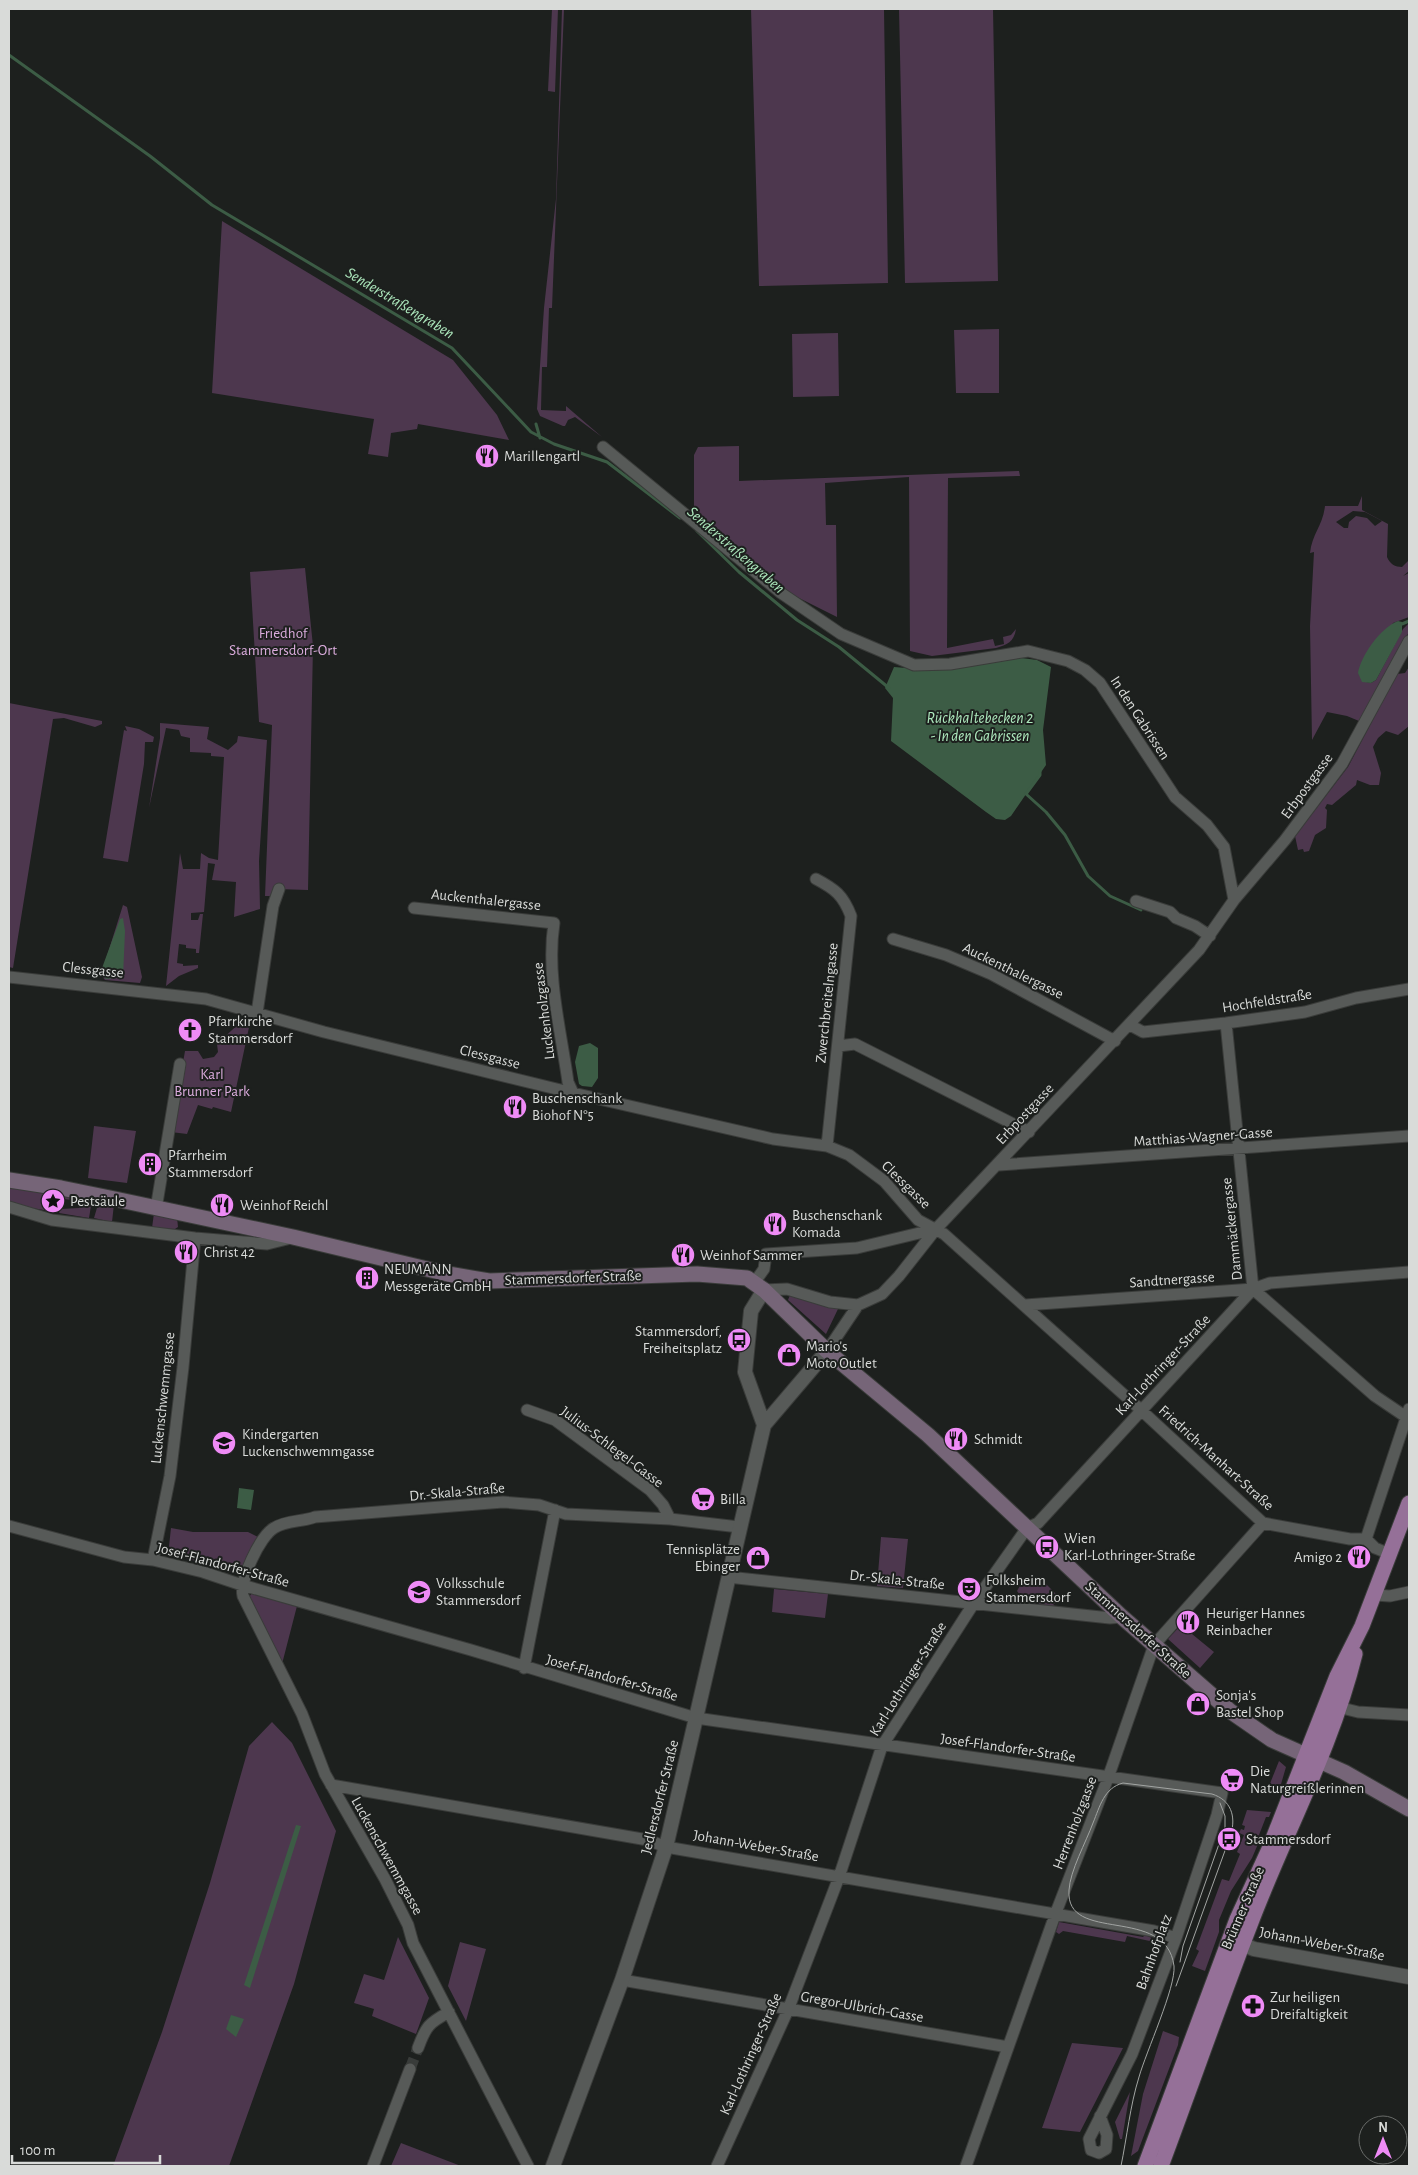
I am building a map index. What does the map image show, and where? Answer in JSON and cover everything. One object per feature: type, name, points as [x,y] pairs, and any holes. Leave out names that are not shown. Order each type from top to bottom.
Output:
[{"type":"main road","name":"Stammersdorfer Straße","points":[[9,1180],[62,1188],[293,1237],[448,1274],[490,1281],[697,1274],[747,1278],[759,1287],[827,1352],[928,1435],[1122,1616],[1237,1717],[1272,1740],[1312,1758],[1409,1809]]},
{"type":"main road","name":"Brünner Straße","points":[[1312,1758],[1337,1676],[1375,1595],[1409,1502]]},
{"type":"main road","name":"Brünner Straße","points":[[1161,2166],[1269,1848],[1349,1680],[1362,1626]]},
{"type":"main road","name":"Brünner Straße","points":[[1145,2166],[1236,1941]]},
{"type":"street","name":"In den Gabrissen","points":[[603,447],[781,593],[834,630],[866,645],[914,665],[950,664],[1028,651],[1068,661],[1085,670],[1100,683],[1175,797],[1208,825],[1224,847],[1234,900]]},
{"type":"street","name":"Erbpostgasse","points":[[858,1305],[882,1294],[899,1276],[936,1229],[1130,1025],[1210,936],[1234,900],[1285,840],[1342,764],[1409,641]]},
{"type":"street","name":"Zwerchbreitelngasse","points":[[816,879],[835,890],[846,904],[851,916],[827,1146]]},
{"type":"street","points":[[257,1013],[273,906],[279,889]]},
{"type":"street","points":[[1136,901],[1170,912],[1176,918],[1195,926],[1210,936]]},
{"type":"street","name":"Auckenthalergasse","points":[[414,908],[554,923]]},
{"type":"street","name":"Luckenholzgasse","points":[[554,923],[551,948],[553,976],[568,1082],[573,1093]]},
{"type":"street","name":"Auckenthalergasse","points":[[893,939],[946,955],[991,974],[1115,1041]]},
{"type":"street","name":"Clessgasse","points":[[9,977],[206,999],[324,1032],[573,1093],[773,1139],[827,1146],[849,1155],[884,1181],[918,1220],[936,1229]]},
{"type":"street","name":"Hochfeldstraße","points":[[1130,1025],[1143,1032],[1226,1023],[1305,1012],[1356,998],[1409,989]]},
{"type":"street","name":"Dammäckergasse","points":[[1226,1023],[1253,1289],[1374,1396],[1408,1415]]},
{"type":"street","points":[[838,1046],[855,1044],[1029,1132]]},
{"type":"street","points":[[156,1209],[180,1064]]},
{"type":"street","name":"Matthias-Wagner-Gasse","points":[[998,1165],[1409,1136]]},
{"type":"street","name":"Stammersdorfer Straße","points":[[9,1207],[52,1220],[195,1238],[267,1244],[293,1237]]},
{"type":"street","points":[[759,1287],[787,1289],[830,1302],[858,1305],[827,1352],[764,1425],[745,1372],[751,1311],[764,1269],[766,1254],[857,1248],[936,1229]]},
{"type":"street","name":"Friedrich-Manhart-Straße","points":[[936,1229],[1025,1305],[1263,1523],[1350,1539],[1366,1539],[1375,1548],[1390,1554]]},
{"type":"street","name":"Luckenschwemmgasse","points":[[153,1560],[170,1476],[183,1367],[195,1238]]},
{"type":"street","name":"Sandtnergasse","points":[[1025,1305],[1253,1289],[1270,1283],[1409,1272]]},
{"type":"street","name":"Karl-Lothringer-Straße","points":[[717,2166],[788,2010],[839,1877],[882,1746],[974,1603],[1027,1528],[1038,1523],[1253,1289]]},
{"type":"street","name":"Julius-Schlegel-Gasse","points":[[528,1410],[556,1420],[650,1490],[670,1519]]},
{"type":"street","points":[[1366,1539],[1408,1415]]},
{"type":"street","name":"Jedlersdorfer Straße","points":[[553,2166],[622,1980],[666,1847],[764,1425]]},
{"type":"street","name":"Dr.-Skala-Straße","points":[[242,1585],[263,1539],[276,1526],[316,1518],[503,1502],[539,1505],[566,1514],[670,1519],[739,1527]]},
{"type":"street","points":[[524,1668],[555,1510]]},
{"type":"street","name":"Herrenholzgasse","points":[[966,2166],[1055,1915],[1108,1778],[1154,1645],[1263,1523]]},
{"type":"street","name":"Josef-Flandorfer-Straße","points":[[9,1526],[124,1558],[153,1560],[203,1572],[696,1718],[1222,1793]]},
{"type":"street","name":"Dr.-Skala-Straße","points":[[728,1577],[1110,1618],[1122,1616]]},
{"type":"street","name":"Luckenschwemmgasse","points":[[242,1585],[243,1596],[302,1714],[317,1756],[330,1784],[389,1887],[408,1925],[413,1944],[528,2166]]},
{"type":"street","points":[[1375,1595],[1390,1596],[1409,1592]]},
{"type":"street","points":[[1338,1706],[1358,1712],[1409,1715]]},
{"type":"street","name":"Johann-Weber-Straße","points":[[330,1784],[648,1840],[666,1847],[1154,1931],[1176,1938]]},
{"type":"street","name":"Bahnhofplatz","points":[[1100,2116],[1132,2054],[1176,1938],[1217,1815],[1222,1793]]},
{"type":"street","name":"Johann-Weber-Straße","points":[[1236,1941],[1254,1949],[1409,1977]]},
{"type":"street","name":"Gregor-Ulbrich-Gasse","points":[[622,1980],[1008,2047]]},
{"type":"street","points":[[418,2048],[425,2029],[431,2022],[449,2012]]},
{"type":"street","points":[[373,2166],[410,2069]]},
{"type":"green space","points":[[552,9],[558,9],[555,92],[548,91]]},
{"type":"green space","points":[[562,9],[564,9],[552,308],[549,308],[547,367],[542,367],[541,410],[566,411],[566,406],[602,437],[575,417],[568,420],[565,426],[563,426],[540,416],[537,409],[544,308],[556,199]]},
{"type":"green space","points":[[751,9],[884,9],[888,283],[759,286]]},
{"type":"green space","points":[[899,9],[993,9],[998,281],[905,283]]},
{"type":"green space","points":[[222,221],[453,360],[497,415],[509,440],[418,424],[417,429],[391,433],[388,457],[368,454],[374,419],[212,393]]},
{"type":"green space","points":[[999,329],[999,393],[956,393],[954,330]]},
{"type":"green space","points":[[838,333],[839,396],[793,397],[792,334]]},
{"type":"green space","points":[[739,446],[739,481],[1019,471],[1020,476],[948,478],[947,648],[993,639],[995,646],[1004,644],[1003,637],[1011,635],[1016,629],[1012,640],[1007,644],[996,648],[932,656],[910,651],[909,477],[825,483],[826,525],[836,525],[837,617],[789,593],[694,512],[694,455],[698,447]]},
{"type":"green space","points":[[1362,496],[1362,510],[1388,524],[1387,557],[1391,563],[1402,567],[1409,560],[1409,571],[1403,576],[1409,573],[1409,617],[1393,623],[1366,682],[1371,683],[1376,680],[1403,629],[1409,623],[1409,632],[1359,721],[1347,716],[1327,712],[1312,740],[1310,626],[1314,552],[1310,553],[1311,546],[1325,506],[1358,506]],"holes":[[[1353,511],[1365,512],[1382,521],[1375,526],[1367,518],[1356,516],[1349,522],[1348,528],[1344,528],[1336,522]]]},
{"type":"green space","name":"Friedhof Stammersdorf-Ort","points":[[305,568],[313,646],[308,890],[277,889],[272,896],[265,896],[272,725],[259,722],[250,572]]},
{"type":"green space","points":[[1409,667],[1409,726],[1398,735],[1386,731],[1378,738],[1373,747],[1381,773],[1379,785],[1370,785],[1357,780],[1356,785],[1332,805],[1327,804],[1325,808],[1327,810],[1326,828],[1315,835],[1309,851],[1298,850],[1295,836],[1348,767],[1397,674],[1405,673]]},
{"type":"green space","points":[[9,703],[102,721],[102,724],[95,727],[64,718],[53,719],[13,968],[9,967]]},
{"type":"green space","points":[[160,723],[209,727],[207,739],[228,750],[237,742],[238,736],[267,740],[259,861],[260,909],[234,917],[236,882],[212,880],[215,864],[208,863],[204,912],[191,913],[191,920],[198,920],[200,914],[203,914],[199,953],[196,953],[196,949],[186,948],[186,945],[179,944],[177,963],[183,964],[183,966],[198,965],[198,968],[179,976],[166,986],[180,853],[183,869],[200,869],[201,853],[209,858],[218,860],[224,757],[211,756],[211,753],[190,752],[190,738],[181,736],[179,730],[166,728],[149,808],[160,738]]},
{"type":"green space","points":[[125,726],[139,729],[154,737],[153,742],[145,742],[144,764],[128,862],[103,858],[124,730],[127,731]]},
{"type":"green space","points":[[123,905],[127,907],[142,977],[140,983],[105,980],[101,975]]},
{"type":"green space","name":"Karl Brunner Park","points":[[246,1017],[251,1018],[231,1112],[198,1105],[187,1134],[171,1132],[185,1051],[198,1051],[203,1059],[214,1057],[218,1052],[217,1044]]},
{"type":"green space","points":[[94,1126],[136,1131],[127,1183],[88,1178]]},
{"type":"green space","points":[[9,1185],[58,1193],[55,1212],[9,1201]]},
{"type":"green space","points":[[63,1195],[92,1200],[89,1218],[59,1213],[61,1209],[79,1208],[79,1201],[64,1199]]},
{"type":"green space","points":[[99,1201],[114,1204],[112,1222],[94,1218]]},
{"type":"green space","points":[[154,1213],[177,1217],[178,1227],[175,1229],[152,1228]]},
{"type":"green space","points":[[790,1295],[838,1309],[826,1334],[788,1300]]},
{"type":"green space","points":[[171,1528],[193,1532],[248,1532],[258,1537],[243,1576],[173,1554],[169,1546]]},
{"type":"green space","points":[[881,1537],[908,1539],[903,1588],[877,1586]]},
{"type":"green space","points":[[1041,1579],[1060,1598],[1053,1605],[1055,1610],[1024,1605],[1017,1591],[1022,1582],[1035,1583]]},
{"type":"green space","points":[[774,1589],[828,1594],[825,1618],[772,1612]]},
{"type":"green space","points":[[252,1593],[297,1606],[282,1664],[249,1597]]},
{"type":"green space","points":[[1181,1625],[1214,1652],[1200,1668],[1168,1639]]},
{"type":"green space","points":[[272,1722],[292,1743],[336,1831],[294,1984],[229,2166],[113,2166],[162,2032],[210,1883],[249,1746]]},
{"type":"green space","points":[[1279,1761],[1286,1767],[1279,1791],[1267,1791]]},
{"type":"green space","points":[[1247,1810],[1271,1812],[1269,1817],[1266,1817],[1259,1835],[1261,1837],[1252,1858],[1231,1891],[1219,1920],[1219,1932],[1205,1971],[1192,1966],[1199,1951],[1196,1949],[1222,1879],[1229,1881],[1240,1854],[1237,1852],[1244,1835],[1239,1833],[1241,1829],[1244,1830],[1245,1826],[1242,1825]]},
{"type":"green space","points":[[1059,1922],[1143,1937],[1145,1935],[1156,1940],[1154,1942],[1127,1936],[1125,1942],[1063,1931],[1059,1934],[1056,1932]]},
{"type":"green space","points":[[398,1937],[429,1998],[416,2034],[372,2016],[374,2009],[354,2003],[364,1974],[384,1980]]},
{"type":"green space","points":[[460,1942],[486,1949],[466,2021],[448,1986]]},
{"type":"green space","points":[[1163,2031],[1179,2037],[1178,2045],[1138,2151],[1131,2156],[1143,2094]]},
{"type":"green space","points":[[1072,2043],[1123,2048],[1080,2132],[1042,2128]]},
{"type":"green space","points":[[1130,2092],[1122,2139],[1120,2139],[1115,2122]]},
{"type":"green space","points":[[401,2143],[461,2166],[391,2166]]},
{"type":"water","points":[[1398,621],[1402,622],[1402,632],[1376,680],[1371,683],[1362,682],[1358,673],[1367,651],[1378,636]]},
{"type":"water","name":"Rückhaltebecken 2 - In den Gabrissen","points":[[1014,657],[1037,660],[1051,667],[1043,730],[1046,765],[1011,816],[1005,820],[996,819],[891,741],[893,698],[885,688],[894,667],[919,669]]},
{"type":"water","points":[[123,918],[125,931],[123,977],[106,979],[103,976],[102,968],[120,919]]},
{"type":"water","points":[[590,1043],[598,1048],[598,1078],[592,1087],[579,1084],[575,1062],[579,1046]]},
{"type":"water","points":[[239,1488],[254,1490],[251,1510],[237,1508]]},
{"type":"water","points":[[296,1825],[301,1826],[250,1988],[244,1985]]},
{"type":"water","points":[[231,2015],[244,2019],[236,2037],[226,2029]]},
{"type":"waterway","name":"Senderstraßengraben","points":[[9,55],[150,156],[212,205],[452,348],[531,432],[554,444],[607,462],[680,518]]},
{"type":"waterway","points":[[536,424],[540,438]]},
{"type":"waterway","name":"Senderstraßengraben","points":[[697,531],[739,572],[797,620],[839,647],[889,688]]},
{"type":"waterway","points":[[1402,624],[1409,621]]},
{"type":"waterway","name":"Senderstraßengraben","points":[[1040,771],[1040,775],[1026,794],[1046,812],[1065,835],[1088,876],[1110,896],[1141,910]]},
{"type":"tunnel","points":[[410,2069],[418,2048]]},
{"type":"tram line","points":[[1121,2166],[1136,2088],[1166,2004],[1174,1966],[1167,1947],[1154,1936],[1136,1929],[1098,1922],[1083,1916],[1072,1907],[1069,1890],[1075,1865],[1104,1798],[1111,1789],[1123,1783],[1212,1794],[1224,1800],[1232,1815],[1231,1834],[1176,1986]]},
{"type":"tram line","points":[[1180,1962],[1183,1946],[1225,1827],[1225,1816],[1220,1803]]},
{"type":"place","name":"Marillengartl","points":[[487,456]]},
{"type":"place","name":"Pfarrkirche Stammersdorf","points":[[190,1030]]},
{"type":"place","name":"Buschenschank Biohof N°5","points":[[515,1107]]},
{"type":"place","name":"Pfarrheim Stammersdorf","points":[[150,1164]]},
{"type":"place","name":"Pestsäule","points":[[53,1201]]},
{"type":"place","name":"Weinhof Reichl","points":[[222,1205]]},
{"type":"place","name":"Buschenschank Komada","points":[[775,1224]]},
{"type":"place","name":"Christ 42","points":[[186,1252]]},
{"type":"place","name":"Weinhof Sammer","points":[[683,1255]]},
{"type":"place","name":"NEUMANN Messgeräte GmbH","points":[[367,1278]]},
{"type":"place","name":"Stammersdorf, Freiheitsplatz","points":[[739,1340]]},
{"type":"place","name":"Mario's Moto Outlet","points":[[789,1355]]},
{"type":"place","name":"Schmidt","points":[[956,1439]]},
{"type":"place","name":"Kindergarten Luckenschwemmgasse","points":[[224,1443]]},
{"type":"place","name":"Billa","points":[[703,1499]]},
{"type":"place","name":"Wien Karl-Lothringer-Straße","points":[[1047,1547]]},
{"type":"place","name":"Amigo 2","points":[[1359,1557]]},
{"type":"place","name":"Tennisplätze Ebinger","points":[[758,1558]]},
{"type":"place","name":"Folksheim Stammersdorf","points":[[969,1589]]},
{"type":"place","name":"Volksschule Stammersdorf","points":[[419,1592]]},
{"type":"place","name":"Heuriger Hannes Reinbacher","points":[[1188,1622]]},
{"type":"place","name":"Sonja's Bastel Shop","points":[[1198,1704]]},
{"type":"place","name":"Die Naturgreißlerinnen","points":[[1232,1780]]},
{"type":"place","name":"Stammersdorf","points":[[1229,1839]]},
{"type":"place","name":"Zur heiligen Dreifaltigkeit","points":[[1253,2006]]}]
